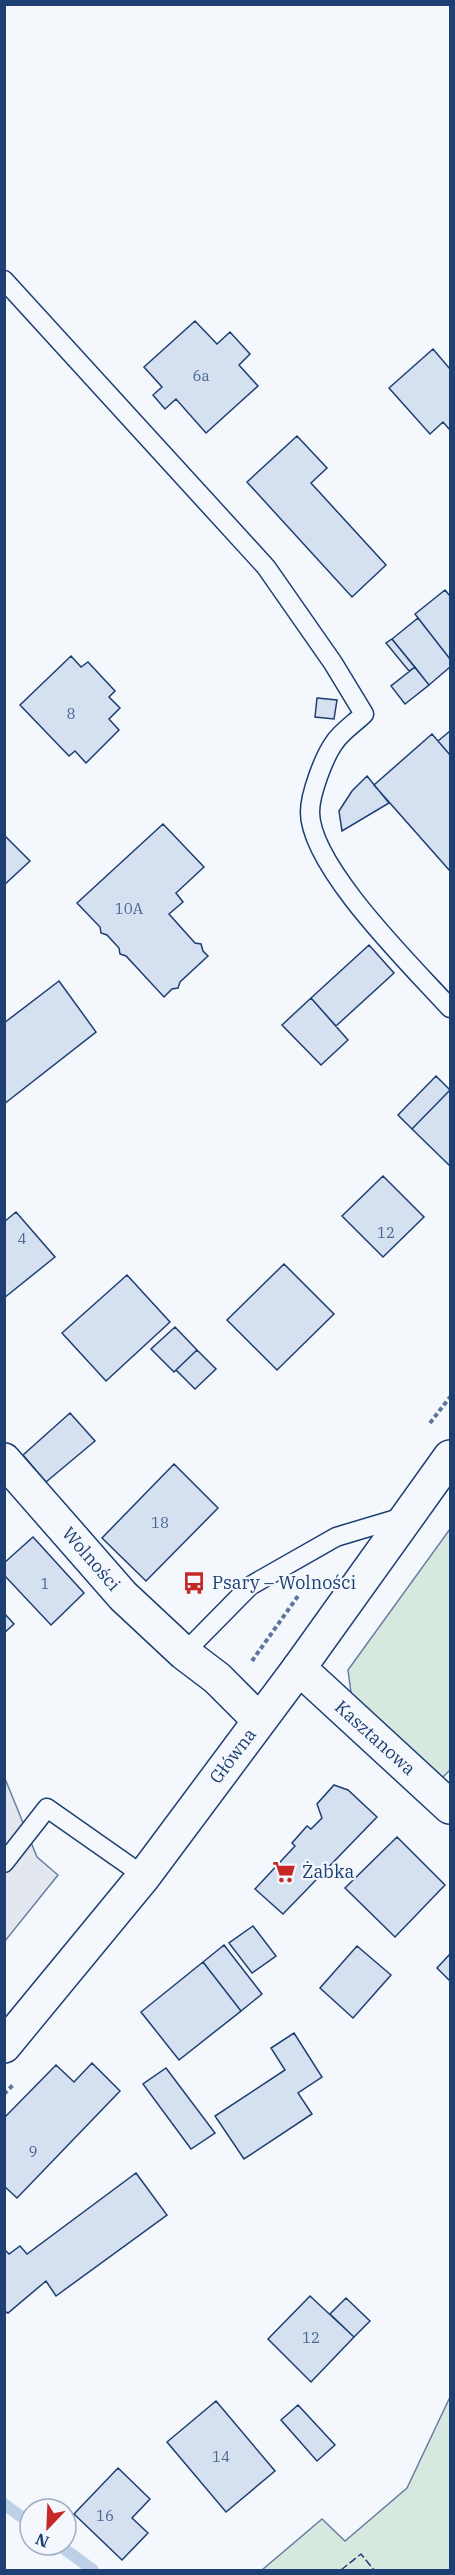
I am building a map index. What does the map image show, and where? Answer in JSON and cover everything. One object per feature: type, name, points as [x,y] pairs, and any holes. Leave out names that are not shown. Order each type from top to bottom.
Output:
[{"type":"main road","name":"Główna","points":[[4,2046],[144,1876],[299,1668],[450,1457]]},
{"type":"main road","name":"Wolności","points":[[4,1460],[123,1596],[184,1653],[217,1678],[260,1720]]},
{"type":"main road","name":"Kasztanowa","points":[[299,1668],[450,1808]]},
{"type":"lane","points":[[4,280],[266,567],[333,663],[364,714],[334,742],[315,787],[310,812],[315,837],[355,902],[450,1008]]},
{"type":"lane","points":[[184,1653],[250,1586],[336,1537],[408,1516]]},
{"type":"lane","points":[[4,1863],[47,1808],[144,1876]]},
{"type":"shaded area","points":[[450,1529],[450,1770],[440,1780],[352,1700],[348,1670]]},
{"type":"shaded area","points":[[6,1781],[37,1857],[58,1875],[5,1941],[4,1784]]},
{"type":"shaded area","points":[[450,2397],[450,2570],[262,2570],[322,2519],[345,2541],[407,2488]]},
{"type":"building","points":[[195,321],[217,344],[230,332],[250,354],[239,365],[258,386],[206,433],[176,399],[165,409],[153,395],[162,387],[144,367]]},
{"type":"building","points":[[433,349],[450,369],[450,430],[443,422],[430,434],[389,388]]},
{"type":"building","points":[[297,436],[327,468],[311,483],[386,565],[352,597],[247,482]]},
{"type":"building","points":[[445,590],[450,596],[450,659],[415,614]]},
{"type":"building","points":[[418,618],[450,659],[450,667],[429,685],[392,639]]},
{"type":"building","points":[[392,639],[415,667],[409,671],[386,643]]},
{"type":"building","points":[[71,656],[81,667],[88,662],[115,691],[109,697],[120,708],[109,719],[119,730],[86,763],[75,751],[69,756],[20,705]]},
{"type":"building","points":[[415,667],[429,685],[405,704],[391,686]]},
{"type":"building","points":[[317,698],[337,700],[334,719],[315,717]]},
{"type":"building","points":[[450,731],[450,755],[438,741]]},
{"type":"building","points":[[432,734],[450,755],[450,871],[374,785]]},
{"type":"building","points":[[367,776],[389,803],[342,831],[339,811],[352,791]]},
{"type":"building","points":[[163,824],[204,867],[176,893],[183,902],[169,914],[195,943],[201,944],[208,956],[180,982],[178,988],[172,989],[164,997],[126,956],[120,954],[119,948],[107,935],[101,933],[100,927],[77,903]]},
{"type":"building","points":[[4,835],[30,861],[4,885]]},
{"type":"building","points":[[369,945],[394,973],[336,1026],[311,998]]},
{"type":"building","points":[[59,981],[96,1032],[4,1104],[4,1023]]},
{"type":"building","points":[[311,998],[348,1040],[321,1065],[282,1025]]},
{"type":"building","points":[[436,1076],[450,1090],[412,1129],[398,1115]]},
{"type":"building","points":[[450,1090],[450,1166],[412,1129]]},
{"type":"building","points":[[383,1176],[424,1217],[383,1257],[342,1216]]},
{"type":"building","points":[[16,1212],[55,1257],[4,1298],[4,1222]]},
{"type":"building","points":[[284,1264],[334,1314],[277,1370],[227,1320]]},
{"type":"building","points":[[127,1275],[170,1322],[106,1381],[62,1333]]},
{"type":"building","points":[[175,1327],[197,1350],[174,1372],[151,1349]]},
{"type":"building","points":[[197,1350],[216,1369],[195,1389],[176,1370]]},
{"type":"building","points":[[70,1413],[95,1441],[46,1482],[23,1455]]},
{"type":"building","points":[[174,1464],[218,1508],[146,1581],[102,1538]]},
{"type":"building","points":[[33,1537],[84,1593],[51,1625],[4,1575],[4,1563]]},
{"type":"building","points":[[4,1613],[14,1624],[4,1633]]},
{"type":"building","points":[[334,1785],[348,1790],[377,1817],[283,1914],[255,1889],[295,1846],[292,1843],[307,1826],[311,1829],[322,1818],[317,1804]]},
{"type":"building","points":[[397,1837],[445,1885],[395,1937],[345,1888]]},
{"type":"building","points":[[253,1926],[276,1956],[252,1973],[229,1943]]},
{"type":"building","points":[[224,1945],[262,1994],[241,2011],[203,1962]]},
{"type":"building","points":[[357,1946],[391,1975],[353,2018],[320,1988]]},
{"type":"building","points":[[450,1954],[450,1981],[437,1968]]},
{"type":"building","points":[[203,1962],[241,2011],[179,2060],[141,2012]]},
{"type":"building","points":[[294,2033],[322,2077],[298,2093],[312,2114],[244,2159],[215,2116],[285,2070],[271,2048]]},
{"type":"building","points":[[92,2063],[120,2091],[17,2198],[4,2186],[4,2118],[56,2065],[74,2082]]},
{"type":"building","points":[[166,2068],[215,2133],[191,2149],[143,2084]]},
{"type":"building","points":[[136,2173],[167,2215],[56,2296],[46,2281],[8,2313],[4,2311],[4,2249],[9,2254],[20,2246],[27,2254]]},
{"type":"building","points":[[310,2296],[354,2337],[311,2382],[268,2339]]},
{"type":"building","points":[[346,2298],[370,2321],[354,2337],[330,2314]]},
{"type":"building","points":[[216,2401],[275,2471],[226,2512],[167,2442]]},
{"type":"building","points":[[298,2405],[335,2445],[317,2461],[281,2420]]},
{"type":"building","points":[[118,2468],[150,2499],[132,2518],[148,2533],[122,2560],[78,2518],[78,2510]]},
{"type":"waterway","points":[[4,2504],[18,2514]]},
{"type":"waterway","points":[[75,2557],[93,2570]]},
{"type":"fence","points":[[341,2570],[361,2554],[374,2570]]},
{"type":"place","name":"Psary – Wolności","points":[[194,1583]]},
{"type":"place","name":"Żabka","points":[[284,1872]]}]
